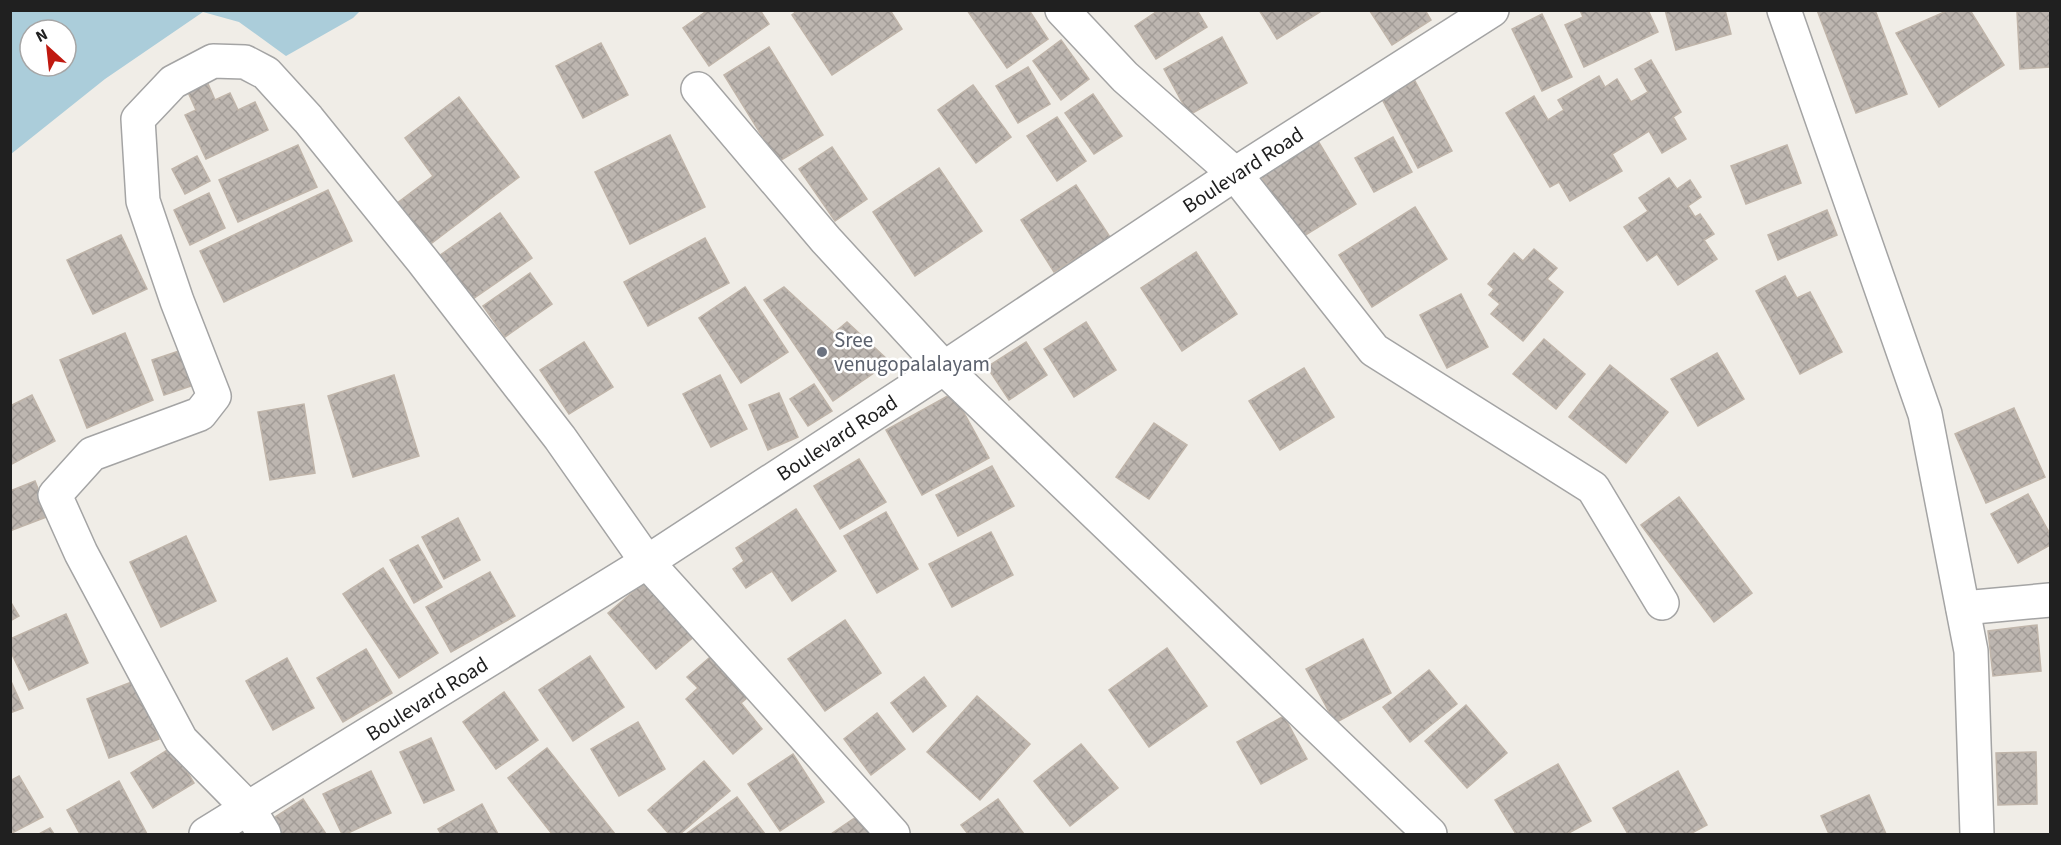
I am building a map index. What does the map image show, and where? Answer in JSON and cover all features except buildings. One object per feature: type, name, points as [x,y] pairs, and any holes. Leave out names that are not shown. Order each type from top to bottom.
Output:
[{"type":"street","points":[[1062,10],[1125,77],[1235,174],[1374,350],[1593,488],[1662,603]]},
{"type":"street","name":"Boulevard Road","points":[[206,834],[257,822],[1235,174],[1492,10]]},
{"type":"street","points":[[1784,10],[1926,414],[1971,651],[1977,834]]},
{"type":"street","points":[[257,822],[181,740],[81,553],[54,495],[92,454],[200,414],[214,396],[177,301],[143,201],[138,119],[173,82],[213,61],[245,62],[266,73],[308,118],[560,438],[647,562],[893,834]]},
{"type":"street","points":[[698,89],[826,240],[944,368],[1430,834]]},
{"type":"street","points":[[1963,608],[2050,600]]},
{"type":"water","points":[[11,10],[360,10],[353,18],[286,56],[239,22],[203,12],[105,79],[11,154]]},
{"type":"place","name":"Sree venugopalalayam","points":[[822,352]]}]
